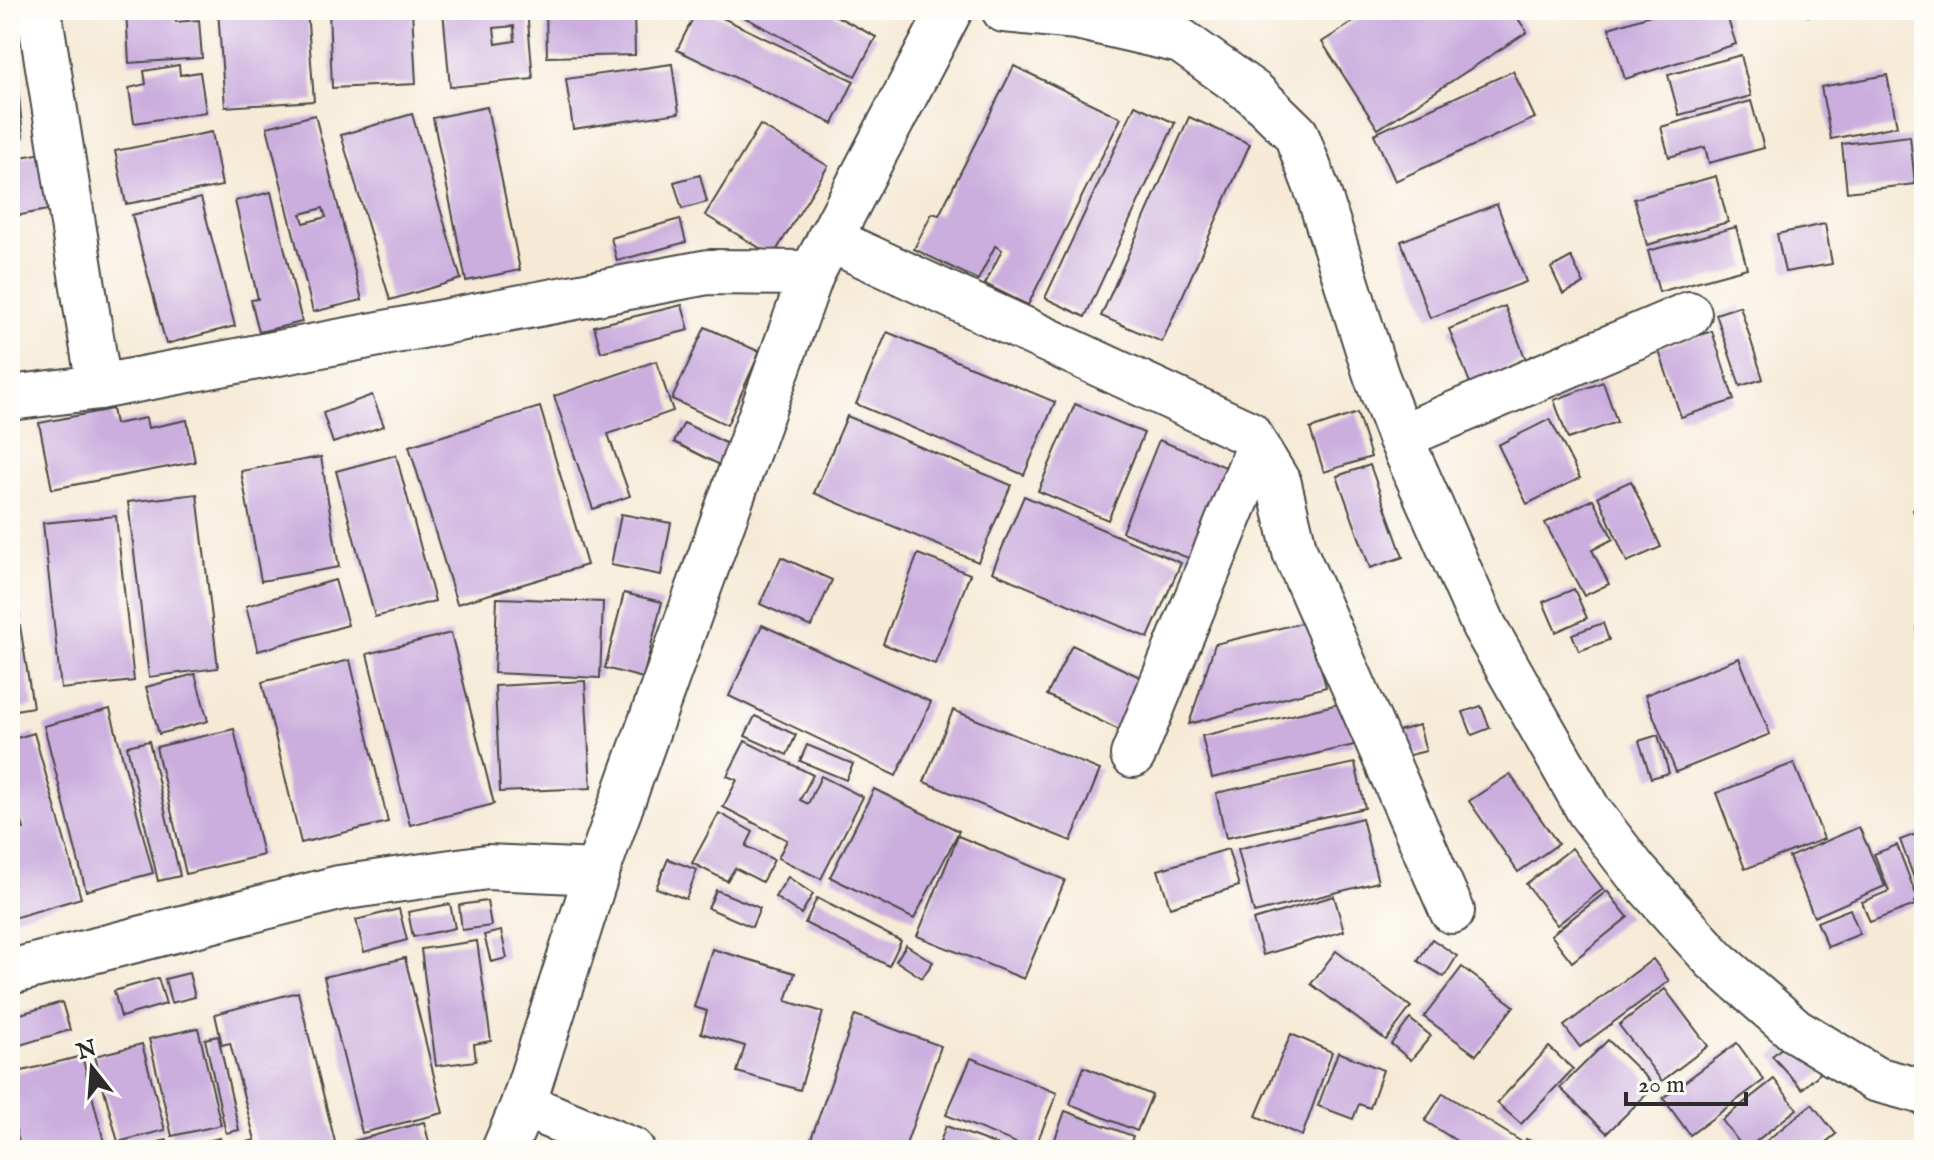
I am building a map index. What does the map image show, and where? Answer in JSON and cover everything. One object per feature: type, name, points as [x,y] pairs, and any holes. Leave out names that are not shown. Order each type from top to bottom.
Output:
[{"type":"street","points":[[39,10],[99,387]]},
{"type":"street","points":[[504,1150],[523,1105],[597,872],[821,256],[950,10]]},
{"type":"street","points":[[1004,10],[1077,17],[1181,41],[1254,93],[1296,134],[1319,195],[1376,375],[1400,437],[1484,626],[1589,811],[1635,871],[1715,960],[1795,1030],[1875,1079],[1924,1092]]},
{"type":"street","points":[[10,398],[99,387],[708,272],[821,256],[1248,433],[1279,484],[1295,552],[1452,911]]},
{"type":"street","points":[[1400,437],[1689,314]]},
{"type":"street","points":[[1133,755],[1257,450]]},
{"type":"street","points":[[10,972],[339,888],[487,867],[597,872]]},
{"type":"street","points":[[523,1105],[632,1150]]},
{"type":"building","points":[[126,10],[175,10],[176,22],[199,20],[202,58],[129,63]]},
{"type":"building","points":[[218,10],[307,10],[314,101],[225,107]]},
{"type":"building","points":[[329,10],[412,10],[416,84],[332,88]]},
{"type":"building","points":[[443,10],[527,10],[533,79],[450,87]],"holes":[[[514,26],[515,41],[496,44],[494,28]]]},
{"type":"building","points":[[546,10],[634,10],[635,55],[547,57]]},
{"type":"building","points":[[697,10],[706,10],[854,81],[833,124],[677,50]]},
{"type":"building","points":[[731,10],[825,10],[876,37],[855,76]]},
{"type":"building","points":[[1372,10],[1512,10],[1527,32],[1378,129],[1322,42]]},
{"type":"building","points":[[1666,10],[1725,10],[1736,44],[1625,79],[1609,28]]},
{"type":"building","points":[[1807,10],[1828,10],[1828,11],[1808,16]]},
{"type":"building","points":[[10,25],[23,138],[10,139]]},
{"type":"building","points":[[1741,55],[1751,96],[1679,115],[1668,75]]},
{"type":"building","points":[[672,64],[679,113],[573,129],[566,79]]},
{"type":"building","points":[[179,65],[180,75],[200,72],[206,112],[134,123],[129,88],[146,84],[144,71]]},
{"type":"building","points":[[1014,66],[1121,118],[1028,305],[985,284],[1002,250],[995,246],[978,280],[914,249],[932,213],[939,215]]},
{"type":"building","points":[[1513,71],[1535,118],[1395,181],[1374,134]]},
{"type":"building","points":[[1887,75],[1897,126],[1831,139],[1821,87]]},
{"type":"building","points":[[1751,101],[1764,148],[1709,163],[1705,147],[1669,157],[1661,127]]},
{"type":"building","points":[[1135,105],[1175,123],[1085,317],[1045,298]]},
{"type":"building","points":[[487,107],[520,270],[466,281],[433,118]]},
{"type":"building","points":[[412,114],[461,279],[390,300],[341,135]]},
{"type":"building","points":[[315,115],[362,300],[313,312],[267,127]],"holes":[[[323,208],[326,217],[304,223],[301,214]]]},
{"type":"building","points":[[1189,117],[1250,144],[1162,342],[1101,316]]},
{"type":"building","points":[[760,125],[828,166],[773,256],[705,215]]},
{"type":"building","points":[[212,132],[222,186],[126,204],[115,151]]},
{"type":"building","points":[[1910,136],[1915,184],[1847,192],[1842,144]]},
{"type":"building","points":[[43,153],[53,209],[10,217],[10,159]]},
{"type":"building","points":[[700,175],[707,202],[682,209],[674,182]]},
{"type":"building","points":[[1716,176],[1728,222],[1647,245],[1634,199]]},
{"type":"building","points":[[271,192],[302,322],[259,332],[251,300],[258,299],[235,201]]},
{"type":"building","points":[[201,198],[235,326],[166,344],[132,215]]},
{"type":"building","points":[[1497,204],[1526,282],[1430,318],[1401,241]]},
{"type":"building","points":[[680,219],[686,242],[617,261],[611,238]]},
{"type":"building","points":[[1825,224],[1832,264],[1785,272],[1777,234]]},
{"type":"building","points":[[1736,227],[1747,268],[1659,292],[1648,251]]},
{"type":"building","points":[[1571,257],[1584,284],[1563,294],[1551,268]]},
{"type":"building","points":[[682,305],[689,330],[601,352],[594,326]]},
{"type":"building","points":[[1505,306],[1526,360],[1470,383],[1449,329]]},
{"type":"building","points":[[1740,306],[1763,379],[1740,386],[1716,314]]},
{"type":"building","points":[[705,327],[760,352],[727,425],[672,399]]},
{"type":"building","points":[[1712,331],[1734,400],[1681,417],[1658,348]]},
{"type":"building","points":[[887,332],[1055,402],[1024,475],[856,404]]},
{"type":"building","points":[[656,361],[673,411],[608,434],[630,496],[593,509],[554,396]]},
{"type":"building","points":[[1603,382],[1617,422],[1568,439],[1554,400]]},
{"type":"building","points":[[372,395],[384,426],[333,443],[323,413]]},
{"type":"building","points":[[1075,404],[1144,433],[1108,520],[1038,491]]},
{"type":"building","points":[[540,407],[587,565],[457,604],[409,446]]},
{"type":"building","points":[[112,409],[115,424],[146,418],[148,428],[187,420],[195,462],[52,489],[39,423]]},
{"type":"building","points":[[1357,413],[1371,457],[1324,472],[1310,429]]},
{"type":"building","points":[[847,416],[1011,485],[978,562],[814,493]]},
{"type":"building","points":[[1550,419],[1580,478],[1527,504],[1498,445]]},
{"type":"building","points":[[684,423],[732,446],[722,466],[674,442]]},
{"type":"building","points":[[1159,440],[1233,470],[1196,561],[1122,532]]},
{"type":"building","points":[[396,455],[435,601],[375,617],[336,471]]},
{"type":"building","points":[[321,457],[339,567],[261,581],[241,471]]},
{"type":"building","points":[[1370,465],[1403,557],[1370,568],[1337,476]]},
{"type":"building","points":[[1631,481],[1661,547],[1627,562],[1598,496]]},
{"type":"building","points":[[197,494],[218,668],[149,677],[128,502]]},
{"type":"building","points":[[1024,496],[1181,563],[1148,638],[992,572]]},
{"type":"building","points":[[1593,499],[1613,539],[1592,550],[1609,584],[1584,596],[1545,523]]},
{"type":"building","points":[[1924,504],[1924,534],[1913,510]]},
{"type":"building","points":[[621,514],[671,523],[661,575],[611,565]]},
{"type":"building","points":[[116,516],[134,681],[61,689],[43,523]]},
{"type":"building","points":[[918,554],[970,574],[935,664],[883,644]]},
{"type":"building","points":[[781,557],[832,580],[811,627],[760,604]]},
{"type":"building","points":[[10,571],[20,617],[10,618]]},
{"type":"building","points":[[335,580],[348,625],[258,651],[246,606]]},
{"type":"building","points":[[1574,589],[1587,618],[1556,632],[1543,602]]},
{"type":"building","points":[[624,593],[662,602],[643,678],[605,668]]},
{"type":"building","points":[[497,598],[603,602],[600,678],[494,673]]},
{"type":"building","points":[[1309,621],[1326,687],[1189,724],[1215,644]]},
{"type":"building","points":[[1603,623],[1609,640],[1579,651],[1572,634]]},
{"type":"building","points":[[762,625],[931,702],[896,776],[729,696]]},
{"type":"building","points":[[1924,625],[1924,644],[1917,629]]},
{"type":"building","points":[[20,626],[33,707],[10,711],[10,628]]},
{"type":"building","points":[[451,633],[494,804],[410,825],[367,654]]},
{"type":"building","points":[[1072,645],[1144,679],[1119,730],[1047,695]]},
{"type":"building","points":[[1739,658],[1770,734],[1676,772],[1645,695]]},
{"type":"building","points":[[350,660],[388,822],[301,843],[262,682]]},
{"type":"building","points":[[195,674],[208,721],[159,734],[146,687]]},
{"type":"building","points":[[585,681],[591,788],[500,792],[495,686]]},
{"type":"building","points":[[1343,703],[1354,745],[1212,778],[1202,736]]},
{"type":"building","points":[[1481,706],[1490,728],[1472,735],[1463,712]]},
{"type":"building","points":[[110,709],[153,873],[86,891],[44,726]]},
{"type":"building","points":[[953,710],[1100,770],[1071,841],[924,782]]},
{"type":"building","points":[[755,716],[796,735],[787,755],[745,736]]},
{"type":"building","points":[[1419,725],[1426,751],[1402,757],[1395,732]]},
{"type":"building","points":[[234,729],[263,855],[186,874],[156,747]]},
{"type":"building","points":[[34,733],[81,898],[10,919],[10,833],[24,829],[10,777],[10,740]]},
{"type":"building","points":[[1658,735],[1669,773],[1651,778],[1639,741]]},
{"type":"building","points":[[149,741],[180,876],[158,881],[127,746]]},
{"type":"building","points":[[745,741],[813,775],[800,800],[808,804],[821,776],[863,797],[821,879],[778,858],[787,840],[723,807],[737,780],[727,776]]},
{"type":"building","points":[[807,745],[853,764],[846,780],[800,761]]},
{"type":"building","points":[[1355,763],[1365,808],[1226,838],[1216,793]]},
{"type":"building","points":[[1794,763],[1824,839],[1745,869],[1716,793]]},
{"type":"building","points":[[1510,774],[1558,844],[1518,872],[1469,801]]},
{"type":"building","points":[[874,789],[959,831],[914,919],[830,877]]},
{"type":"building","points":[[719,813],[753,832],[746,846],[774,860],[762,882],[735,868],[727,881],[692,863]]},
{"type":"building","points":[[1362,818],[1378,882],[1254,913],[1238,849]]},
{"type":"building","points":[[1859,827],[1885,886],[1814,917],[1789,857]]},
{"type":"building","points":[[1924,831],[1924,893],[1920,894],[1900,840]]},
{"type":"building","points":[[958,836],[1065,880],[1024,979],[917,936]]},
{"type":"building","points":[[1897,845],[1918,900],[1914,902],[1915,905],[1870,922],[1862,902],[1889,891],[1874,854]]},
{"type":"building","points":[[1572,848],[1603,889],[1557,925],[1526,884]]},
{"type":"building","points":[[1228,849],[1239,886],[1170,907],[1158,870]]},
{"type":"building","points":[[668,859],[697,870],[686,899],[656,888]]},
{"type":"building","points":[[788,877],[813,894],[801,914],[775,897]]},
{"type":"building","points":[[716,890],[760,908],[752,927],[708,908]]},
{"type":"building","points":[[1607,891],[1628,917],[1572,962],[1551,935]]},
{"type":"building","points":[[1334,896],[1344,931],[1263,955],[1253,920]]},
{"type":"building","points":[[817,898],[901,941],[889,966],[805,923]]},
{"type":"building","points":[[487,901],[491,926],[462,930],[459,905]]},
{"type":"building","points":[[450,904],[455,928],[413,937],[408,912]]},
{"type":"building","points":[[399,909],[407,940],[364,952],[356,920]]},
{"type":"building","points":[[1850,909],[1860,934],[1828,947],[1817,922]]},
{"type":"building","points":[[501,931],[507,958],[491,962],[484,935]]},
{"type":"building","points":[[1432,939],[1457,956],[1444,977],[1418,961]]},
{"type":"building","points":[[477,941],[491,1041],[474,1044],[476,1061],[436,1066],[421,949]]},
{"type":"building","points":[[906,945],[933,962],[922,978],[896,961]]},
{"type":"building","points":[[712,949],[795,973],[786,1001],[823,1012],[800,1090],[737,1072],[745,1046],[701,1033],[707,1011],[694,1007]]},
{"type":"building","points":[[1336,951],[1411,1007],[1386,1040],[1311,984]]},
{"type":"building","points":[[405,958],[443,1113],[362,1133],[324,977]]},
{"type":"building","points":[[1653,959],[1669,981],[1580,1047],[1564,1026]]},
{"type":"building","points":[[1462,967],[1514,1006],[1476,1055],[1424,1017]]},
{"type":"building","points":[[189,973],[195,997],[171,1003],[165,979]]},
{"type":"building","points":[[158,978],[166,1004],[121,1017],[114,991]]},
{"type":"building","points":[[1665,989],[1708,1046],[1662,1081],[1619,1025]]},
{"type":"building","points":[[298,992],[337,1150],[244,1150],[243,1143],[255,1140],[230,1043],[222,1045],[215,1014]]},
{"type":"building","points":[[62,1002],[70,1030],[10,1048],[10,1017]]},
{"type":"building","points":[[855,1015],[941,1046],[904,1150],[807,1150]]},
{"type":"building","points":[[1410,1019],[1431,1036],[1411,1060],[1391,1044]]},
{"type":"building","points":[[198,1028],[221,1125],[172,1136],[149,1039]]},
{"type":"building","points":[[1291,1034],[1332,1052],[1302,1136],[1256,1116]]},
{"type":"building","points":[[218,1036],[239,1130],[226,1133],[205,1039]]},
{"type":"building","points":[[1796,1036],[1825,1069],[1802,1089],[1772,1056]]},
{"type":"building","points":[[1608,1040],[1655,1086],[1607,1133],[1560,1088]]},
{"type":"building","points":[[1737,1043],[1764,1080],[1690,1135],[1663,1098]]},
{"type":"building","points":[[142,1044],[165,1130],[118,1142],[95,1056]]},
{"type":"building","points":[[1549,1047],[1573,1069],[1521,1124],[1497,1103]]},
{"type":"building","points":[[1338,1052],[1383,1070],[1370,1108],[1359,1104],[1353,1119],[1318,1106]]},
{"type":"building","points":[[82,1056],[106,1150],[21,1150],[10,1107],[10,1074]]},
{"type":"building","points":[[971,1058],[1057,1093],[1034,1150],[946,1115]]},
{"type":"building","points":[[1084,1067],[1152,1095],[1137,1131],[1070,1104]]},
{"type":"building","points":[[1774,1079],[1797,1109],[1745,1150],[1722,1120]]},
{"type":"building","points":[[1443,1093],[1522,1142],[1518,1150],[1471,1150],[1425,1121]]},
{"type":"building","points":[[1812,1104],[1836,1134],[1816,1150],[1755,1150]]},
{"type":"building","points":[[1065,1111],[1133,1136],[1128,1150],[1051,1150]]},
{"type":"building","points":[[424,1122],[429,1142],[399,1150],[356,1150],[354,1141]]},
{"type":"building","points":[[946,1126],[1011,1150],[937,1150]]},
{"type":"building","points":[[220,1138],[223,1150],[170,1149]]},
{"type":"building","points":[[1526,1139],[1553,1150],[1522,1150]]},
{"type":"building","points":[[167,1140],[168,1150],[127,1150],[127,1149]]}]
